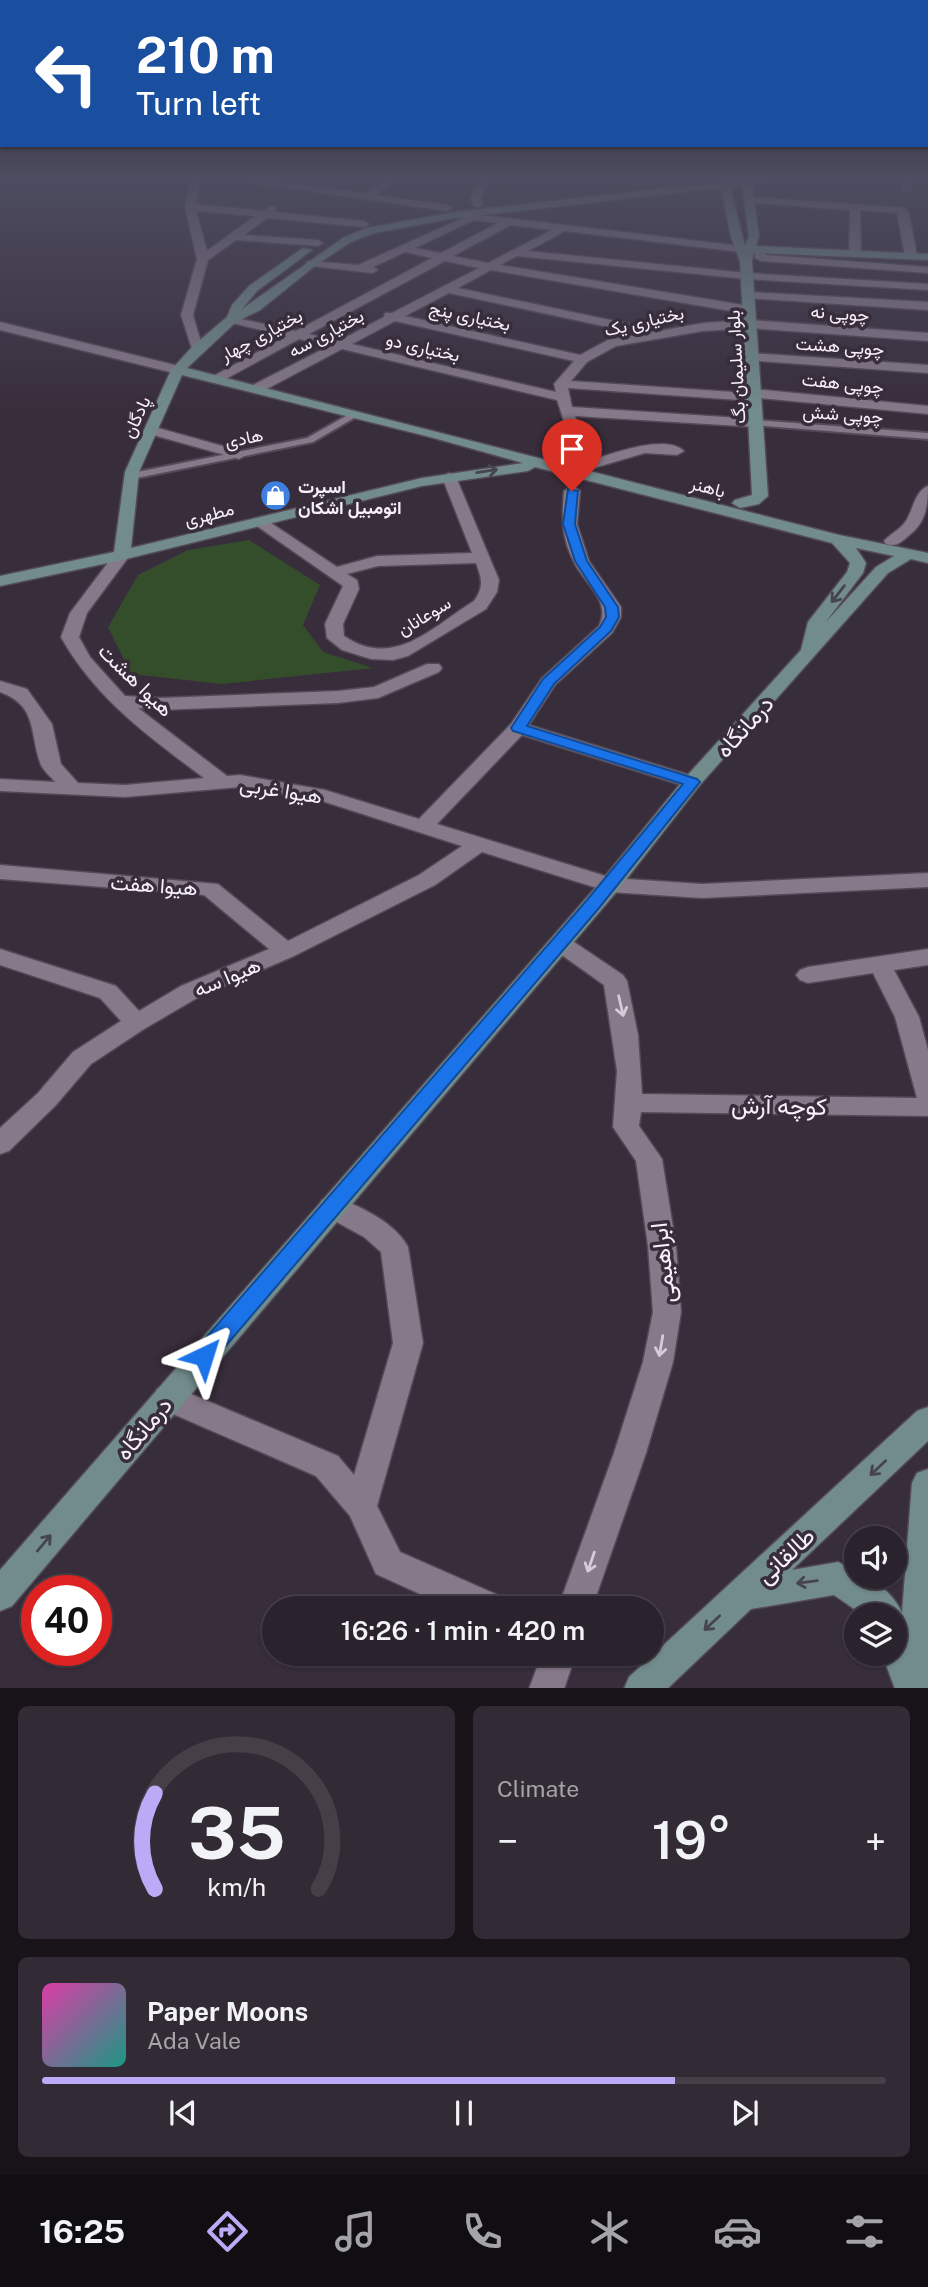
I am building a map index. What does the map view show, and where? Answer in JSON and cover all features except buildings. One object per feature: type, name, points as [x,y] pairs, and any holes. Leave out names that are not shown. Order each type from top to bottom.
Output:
[{"type":"street","points":[[197,349],[187,315],[201,255]]},
{"type":"street","points":[[202,259],[208,255]]},
{"type":"street","points":[[232,319],[235,307],[254,288],[301,255]]},
{"type":"street","points":[[232,319],[257,307],[325,255]]},
{"type":"street","points":[[361,268],[387,255]]},
{"type":"street","points":[[433,255],[487,268],[596,288],[749,310],[928,306]]},
{"type":"street","name":"بختیاری چهار","points":[[215,379],[447,255]]},
{"type":"street","name":"بختیاری سه","points":[[256,389],[513,255]]},
{"type":"street","points":[[534,255],[747,276],[928,287]]},
{"type":"street","name":"بلوار سلیمان بگ","points":[[740,503],[754,501],[760,496],[750,357],[749,255]]},
{"type":"street","points":[[755,255],[761,258],[928,270]]},
{"type":"street","points":[[877,255],[928,257]]},
{"type":"street","points":[[312,263],[361,268],[406,277]]},
{"type":"street","points":[[448,289],[657,334]]},
{"type":"street","name":"بختیاری پنج","points":[[352,306],[582,359]]},
{"type":"street","name":"بختیاری یک","points":[[561,384],[582,359],[612,343],[703,327],[749,310]]},
{"type":"street","name":"چوپی نه","points":[[749,310],[928,337]]},
{"type":"street","name":"بختیاری دو","points":[[232,319],[299,334],[565,405],[756,423]]},
{"type":"street","name":"پادگان","points":[[122,555],[132,477],[178,370],[197,349],[232,319]]},
{"type":"street","points":[[0,326],[178,370]]},
{"type":"street","name":"چوپی هشت","points":[[750,357],[928,369]]},
{"type":"street","name":"باهنر","points":[[178,370],[435,434],[838,540],[914,550]]},
{"type":"street","points":[[561,384],[583,465],[643,449],[677,451]]},
{"type":"street","name":"چوپی هفت","points":[[561,384],[754,395],[928,410]]},
{"type":"street","points":[[151,430],[239,455]]},
{"type":"street","name":"باهنر","points":[[435,434],[499,444],[740,503],[914,550]]},
{"type":"street","name":"باهنر","points":[[480,448],[499,444]]},
{"type":"street","points":[[422,482],[456,467],[480,448]]},
{"type":"street","name":"مطهری","points":[[0,581],[122,555],[422,482],[509,467],[552,466]]},
{"type":"street","name":"سوعانان","points":[[337,572],[351,583],[351,589],[334,624],[336,638],[347,647],[366,653],[394,655],[480,605],[489,592],[491,580],[449,477]]},
{"type":"street","points":[[425,826],[518,728],[548,682],[606,629],[612,617],[612,607],[581,561],[569,524],[572,491]]},
{"type":"street","points":[[914,550],[912,526],[928,491]]},
{"type":"street","points":[[259,522],[337,572],[377,561],[483,558]]},
{"type":"street","name":"درمانگاه","points":[[807,656],[817,622],[855,573],[858,563],[838,540]]},
{"type":"street","name":"درمانگاه","points":[[0,1595],[560,943],[692,782],[882,570],[914,550]]},
{"type":"street","name":"هیوا هشت","points":[[122,555],[79,613],[70,636],[79,657],[121,701],[223,783]]},
{"type":"street","points":[[121,701],[160,704],[378,692],[433,668]]},
{"type":"street","points":[[0,686],[20,693],[43,724],[51,765],[72,789]]},
{"type":"street","points":[[0,701],[20,693]]},
{"type":"street","points":[[518,728],[692,782]]},
{"type":"street","name":"هیوا غربی","points":[[0,785],[125,791],[240,781],[326,796],[610,884],[702,891],[928,880]]},
{"type":"street","name":"هیوا سه","points":[[0,1144],[47,1099],[82,1058],[136,1023],[189,992],[286,951],[427,880],[479,844]]},
{"type":"street","name":"هیوا هفت","points":[[0,872],[210,889],[286,951]]},
{"type":"street","name":"ابراهیمی","points":[[560,943],[615,981],[627,1033],[630,1103],[626,1127],[649,1158],[662,1246],[667,1312],[658,1362],[630,1453],[579,1596]]},
{"type":"street","points":[[808,975],[928,957]]},
{"type":"street","points":[[1,958],[108,992],[136,1023]]},
{"type":"street","points":[[880,964],[907,1017],[928,1096]]},
{"type":"street","name":"کوچه آرش","points":[[630,1103],[928,1107]]},
{"type":"street","points":[[332,1208],[374,1229],[394,1247],[408,1343],[361,1506]]},
{"type":"street","points":[[168,1398],[327,1466],[361,1506],[388,1563],[461,1596]]},
{"type":"street","name":"طالقانی","points":[[643,1688],[928,1421]]},
{"type":"street","points":[[913,1688],[928,1483]]},
{"type":"street","points":[[744,1594],[838,1578],[874,1603]]},
{"type":"street","points":[[546,1688],[555,1666]]},
{"type":"street","points":[[904,1666],[913,1688]]},
{"type":"lane","name":"هادی","points":[[132,477],[310,440],[356,414]]},
{"type":"lane","name":"چوپی شش","points":[[756,423],[928,436]]},
{"type":"green space","points":[[249,540],[320,585],[303,625],[323,652],[373,668],[222,684],[131,674],[108,627],[138,575],[188,550]]},
{"type":"place","name":"اسپرت اتومبیل اشکان","points":[[275,496]]},
{"type":"route","points":[[204,1356],[593,904],[692,782],[518,728],[548,682],[606,629],[612,617],[612,607],[581,561],[569,524],[572,491]]}]
